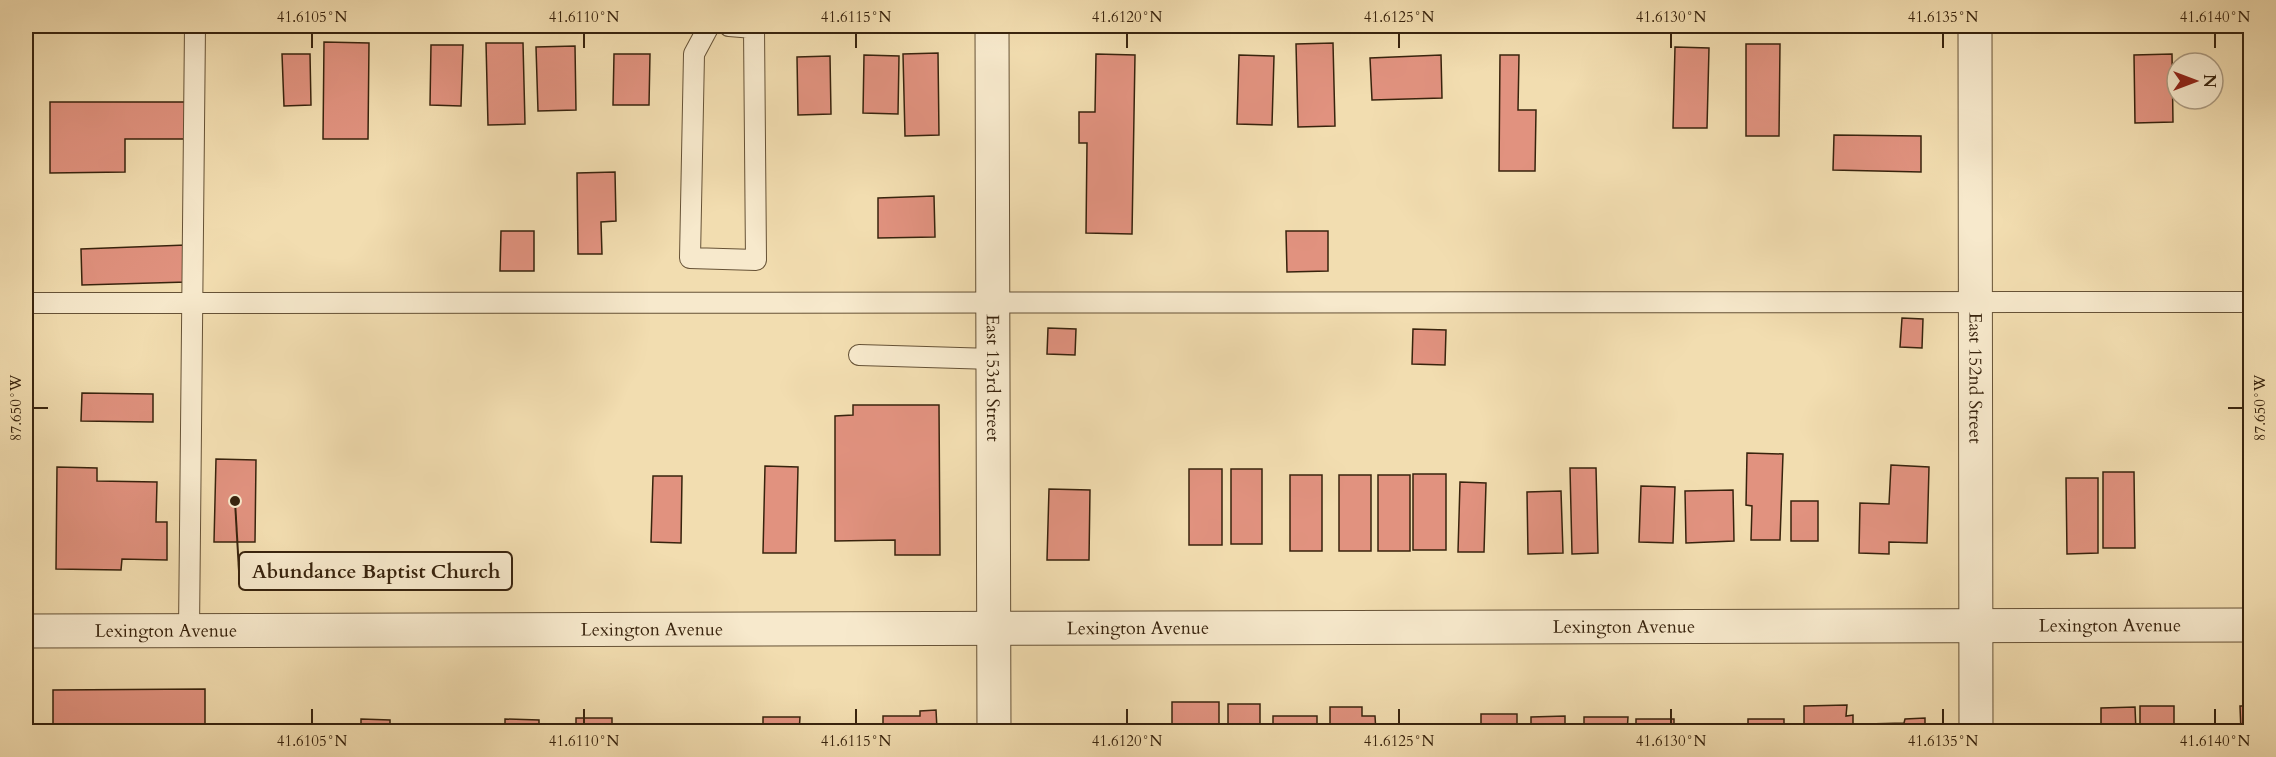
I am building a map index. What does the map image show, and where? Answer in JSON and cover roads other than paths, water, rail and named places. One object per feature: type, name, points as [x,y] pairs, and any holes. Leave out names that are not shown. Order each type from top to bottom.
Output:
[{"type":"street","name":"East 153rd Street","points":[[992,26],[994,732]]},
{"type":"street","name":"East 152nd Street","points":[[1975,26],[1976,732]]},
{"type":"street","name":"Lexington Avenue","points":[[26,631],[2250,625]]},
{"type":"lane","points":[[189,631],[195,26]]},
{"type":"lane","points":[[708,26],[694,54],[690,258],[756,260],[754,28],[729,26]]},
{"type":"lane","points":[[26,303],[2250,302]]},
{"type":"lane","points":[[859,355],[993,359]]},
{"type":"place","name":"Abundance Baptist Church","points":[[235,501]]}]
